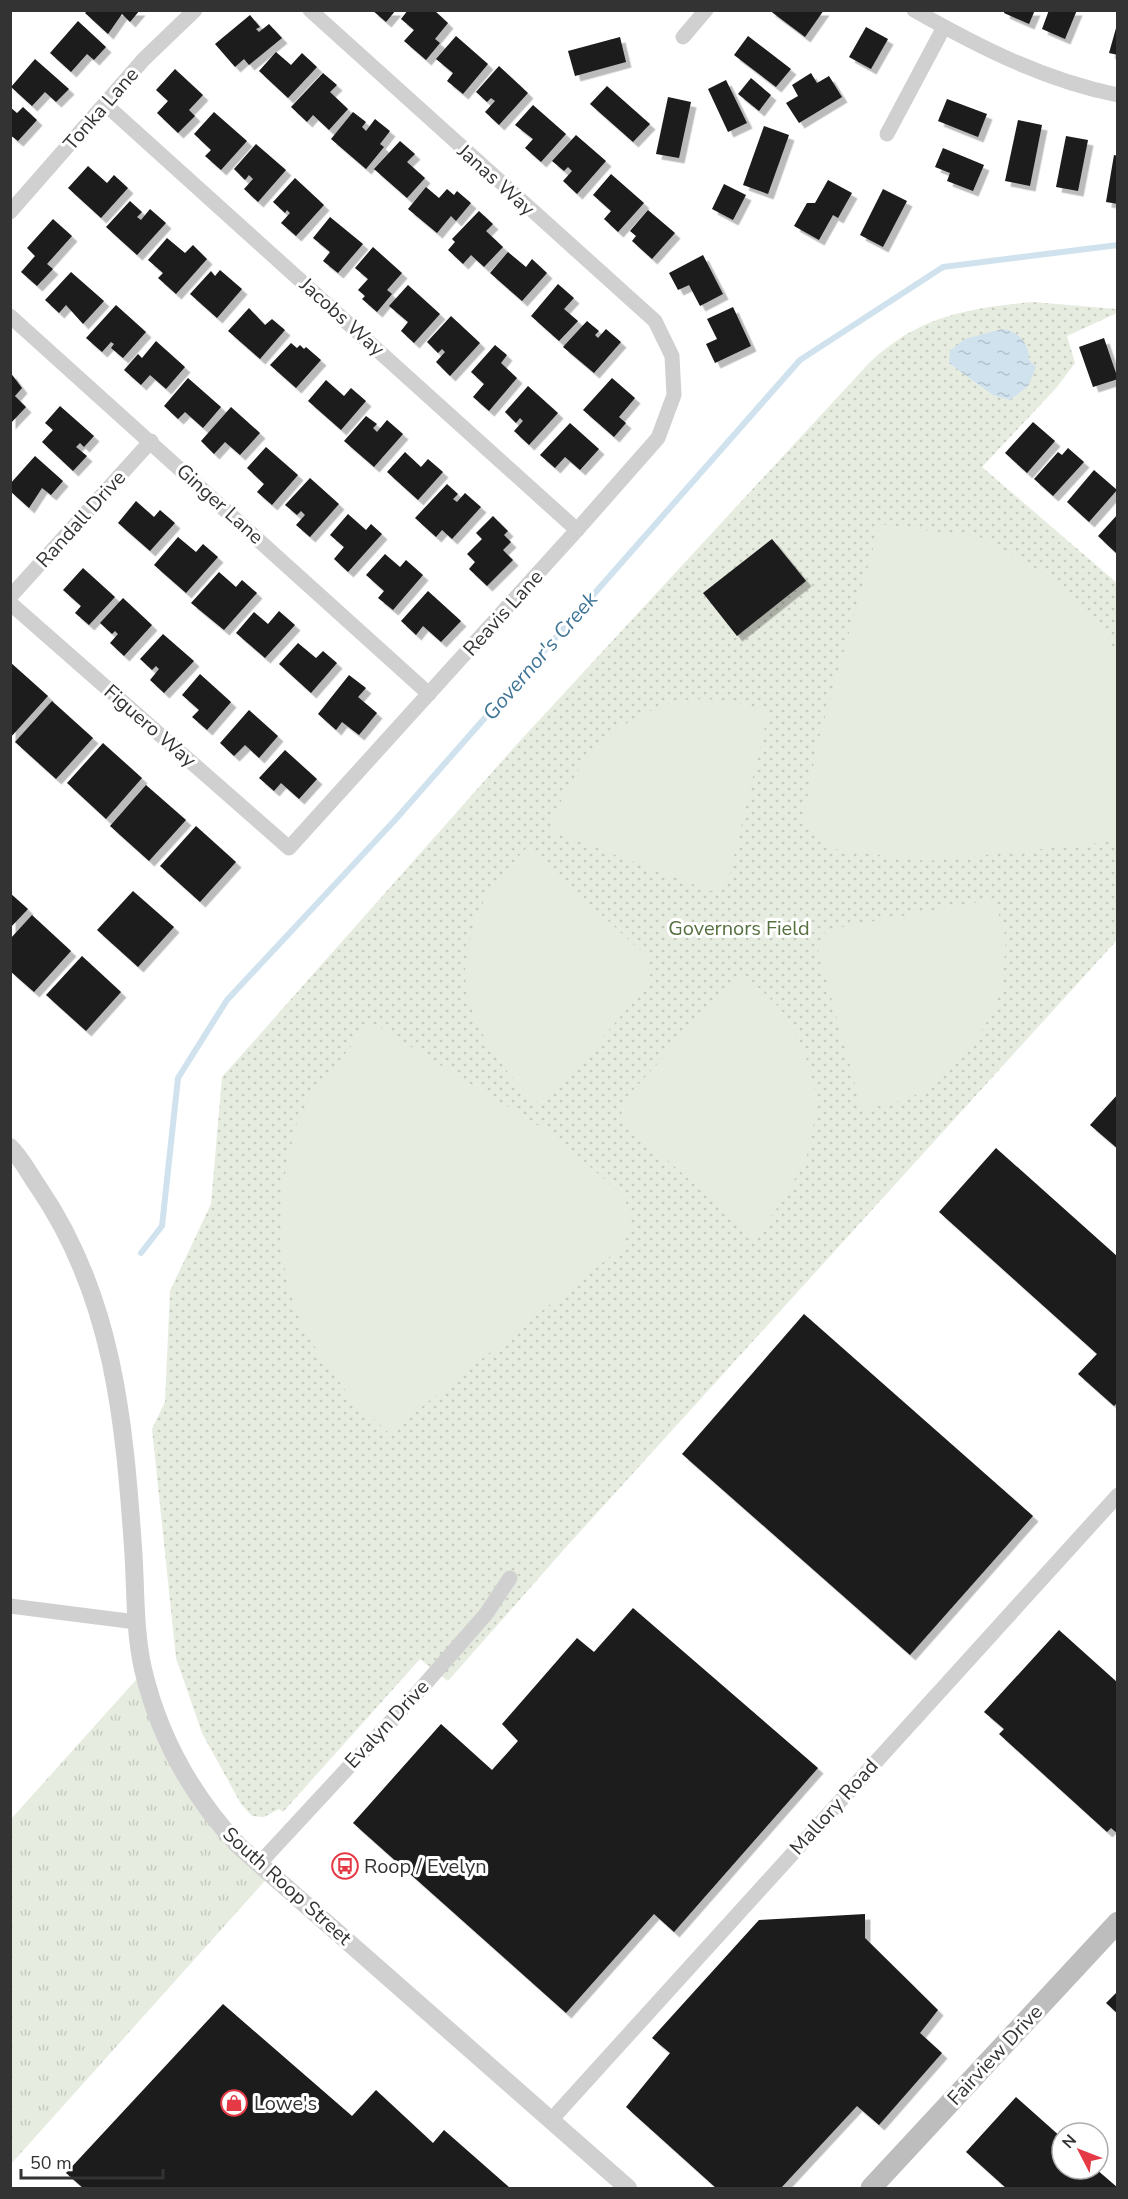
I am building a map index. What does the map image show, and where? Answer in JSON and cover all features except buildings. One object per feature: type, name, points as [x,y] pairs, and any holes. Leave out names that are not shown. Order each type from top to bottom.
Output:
[{"type":"main road","name":"Fairview Drive","points":[[871,2188],[1118,1922]]},
{"type":"street","name":"Tonka Lane","points":[[10,212],[106,105],[144,58],[195,10]]},
{"type":"street","name":"Janas Way","points":[[309,10],[655,321],[672,356]]},
{"type":"street","points":[[683,37],[706,10]]},
{"type":"street","points":[[914,10],[1010,62],[1062,81],[1118,95]]},
{"type":"street","points":[[887,134],[944,27]]},
{"type":"street","name":"Jacobs Way","points":[[106,105],[578,530]]},
{"type":"street","name":"Ginger Lane","points":[[10,316],[429,694]]},
{"type":"street","name":"Reavis Lane","points":[[289,848],[578,530],[657,438],[674,395],[672,356]]},
{"type":"street","name":"Randall Drive","points":[[10,597],[151,441]]},
{"type":"street","name":"Figuero Way","points":[[10,603],[289,848]]},
{"type":"street","name":"South Roop Street","points":[[10,1147],[59,1217],[99,1308],[119,1395],[133,1546],[136,1622],[143,1666],[166,1740],[211,1816],[259,1864],[628,2188]]},
{"type":"street","name":"Mallory Road","points":[[551,2120],[1118,1495]]},
{"type":"street","name":"Evalyn Drive","points":[[259,1864],[486,1614],[510,1578]]},
{"type":"street","points":[[10,1606],[136,1622]]},
{"type":"green space","name":"Governors Field","points":[[1032,302],[1117,309],[1117,313],[1067,336],[1075,363],[1057,387],[982,467],[1117,583],[1117,940],[567,1546],[448,1681],[420,1659],[283,1812],[279,1809],[264,1817],[252,1816],[241,1804],[202,1733],[176,1658],[152,1429],[165,1402],[170,1291],[211,1204],[222,1077],[518,743],[870,362],[889,346],[926,324],[965,312]]},
{"type":"green space","points":[[880,524],[984,538],[1062,584],[1099,622],[1117,654],[1117,841],[927,861],[833,849],[803,821],[817,745]]},
{"type":"green space","points":[[722,700],[769,710],[728,881],[711,891],[549,830],[569,785],[597,748],[614,732],[633,719],[680,701]]},
{"type":"green space","points":[[528,846],[647,957],[652,971],[643,991],[542,1106],[515,1080],[490,1048],[473,1012],[467,993],[465,975],[471,937],[483,903],[496,883]]},
{"type":"green space","points":[[994,899],[1006,938],[1003,978],[994,1012],[970,1046],[940,1079],[909,1099],[862,1110],[817,946],[826,930]]},
{"type":"green space","points":[[742,972],[780,1008],[803,1046],[818,1104],[807,1155],[788,1193],[755,1238],[621,1119],[623,1101]]},
{"type":"green space","points":[[371,1022],[558,1138],[625,1198],[632,1226],[621,1248],[389,1433],[350,1397],[305,1333],[289,1290],[280,1243],[283,1183],[295,1128],[310,1096]]},
{"type":"green space","points":[[144,1671],[190,1784],[271,1874],[11,2164],[11,1819]]},
{"type":"water","points":[[1002,329],[1013,332],[1022,339],[1029,354],[1029,360],[1036,367],[1028,386],[1010,400],[993,395],[949,363],[950,351],[965,339]]},
{"type":"waterway","name":"Governor's Creek","points":[[141,1253],[162,1226],[178,1078],[227,1000],[395,820],[800,360],[943,267],[1118,245]]},
{"type":"place","name":"Roop / Evelyn","points":[[345,1866]]},
{"type":"place","name":"Lowe's","points":[[234,2103]]}]
